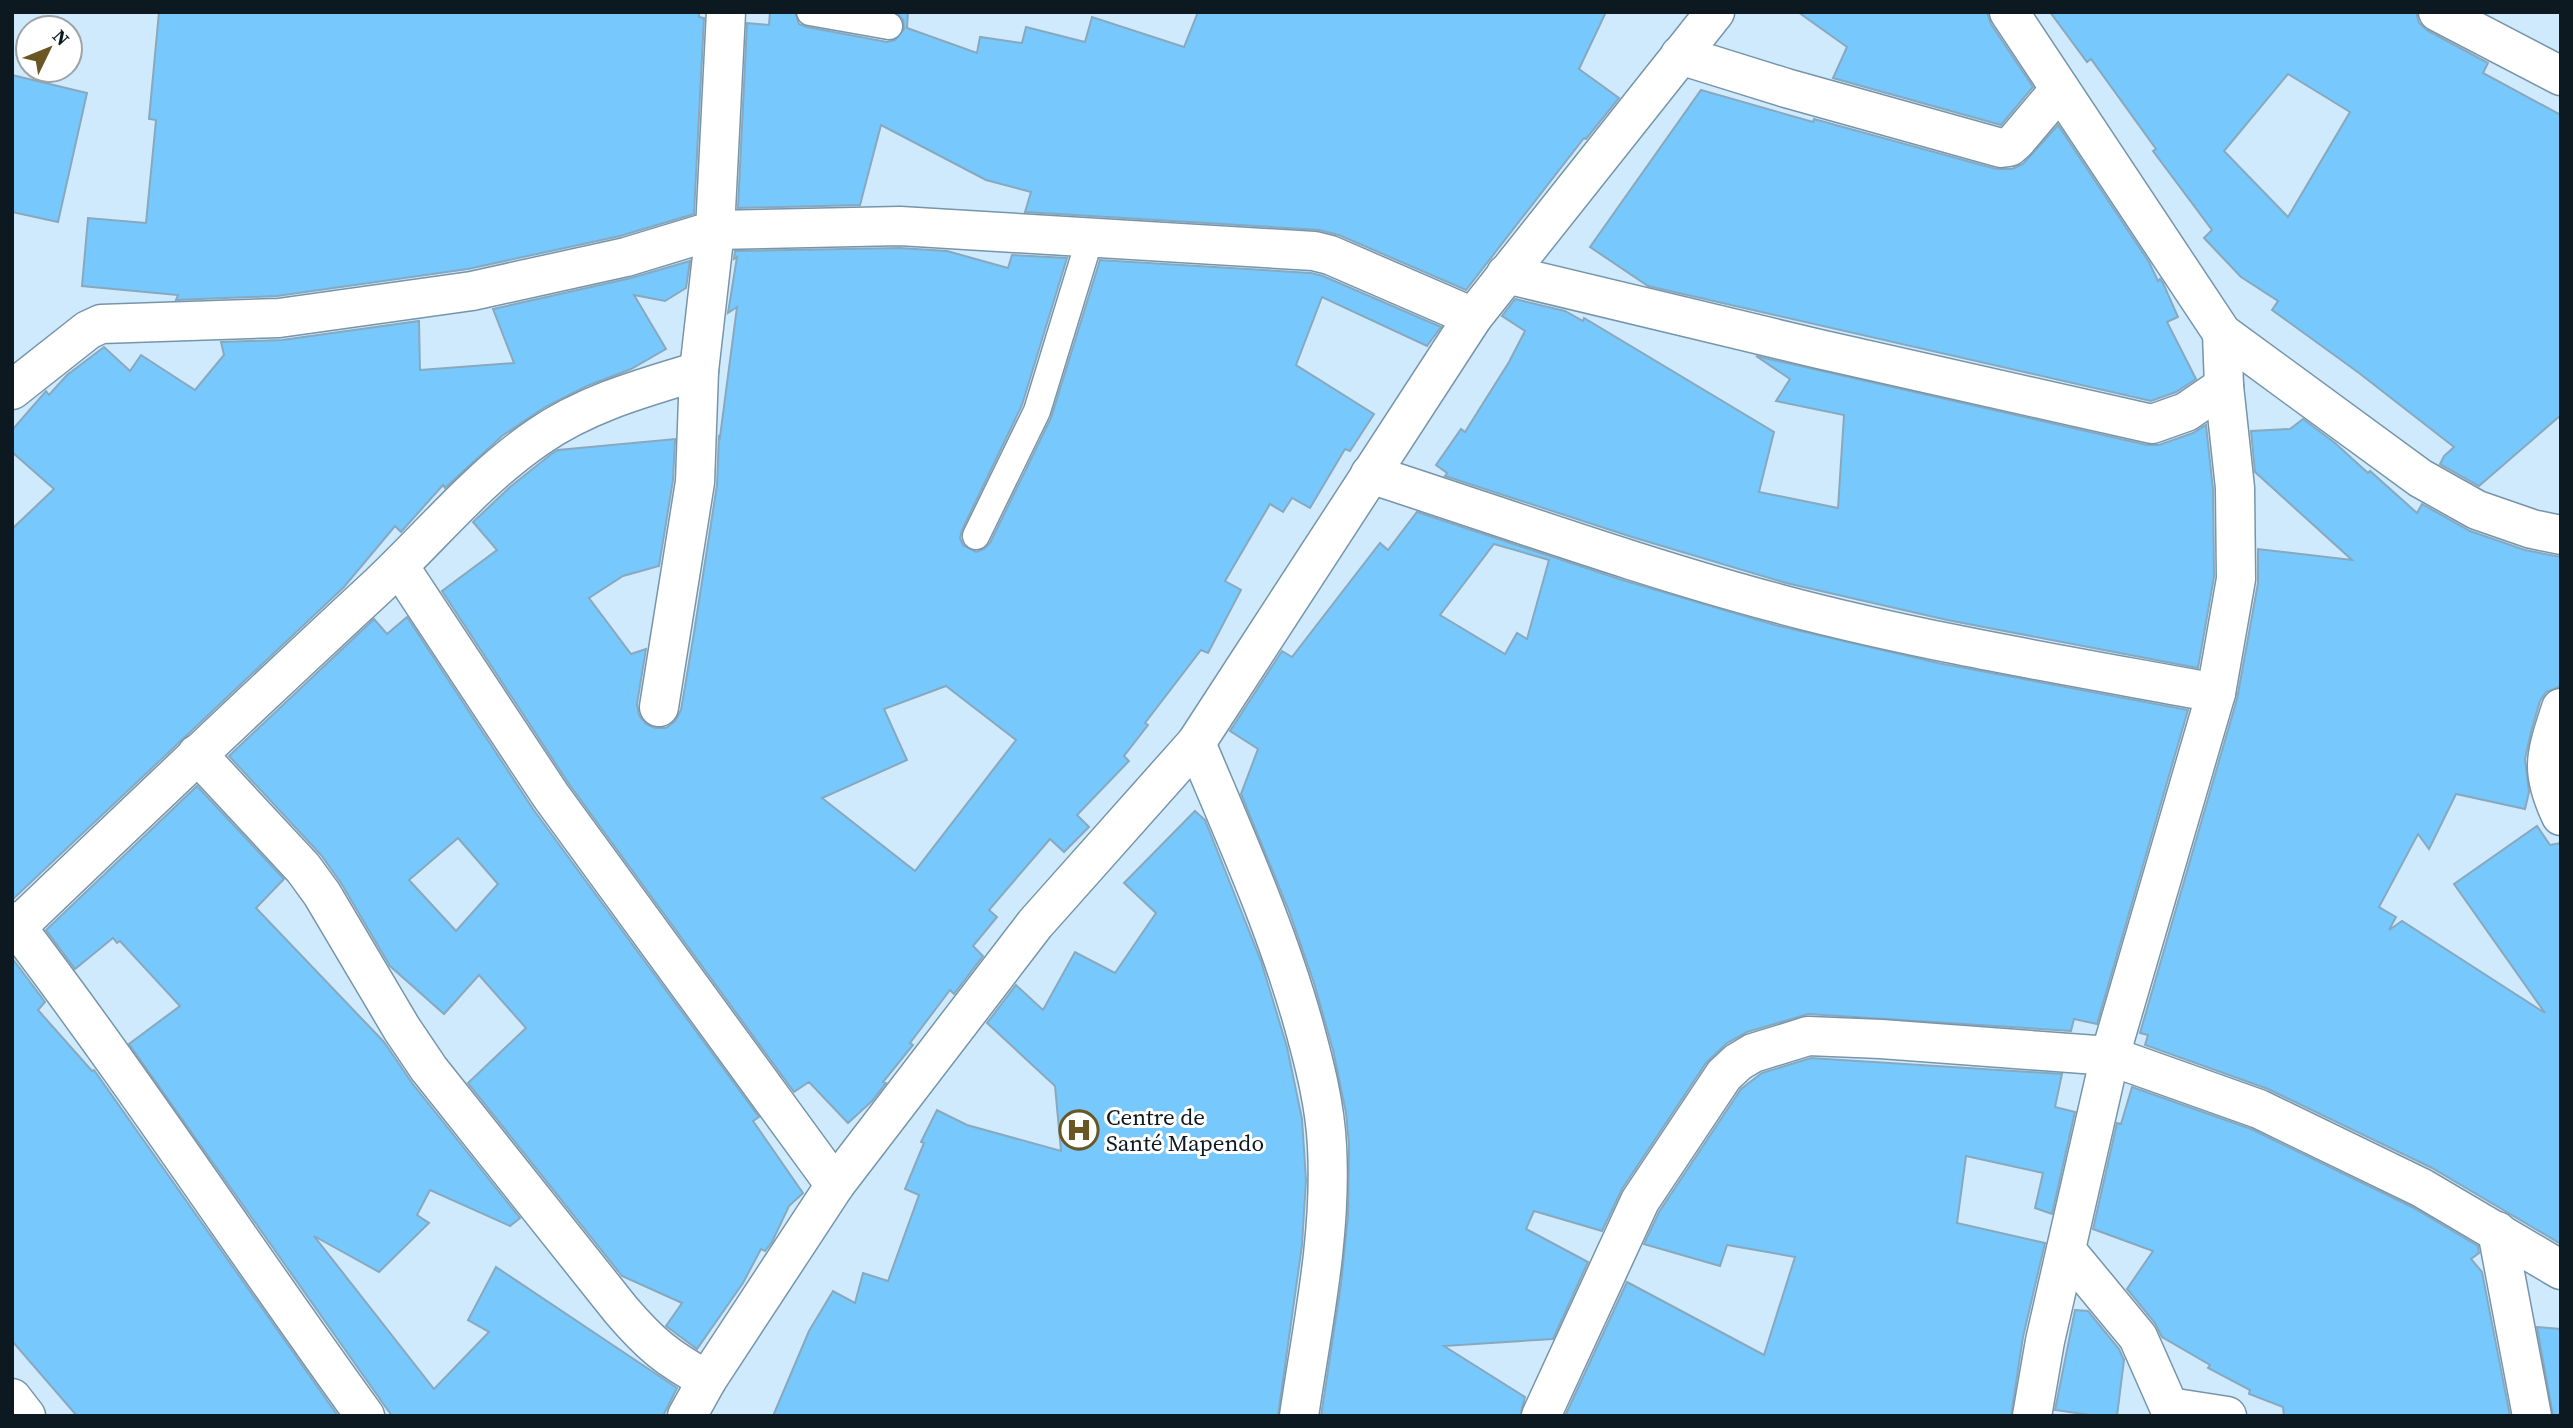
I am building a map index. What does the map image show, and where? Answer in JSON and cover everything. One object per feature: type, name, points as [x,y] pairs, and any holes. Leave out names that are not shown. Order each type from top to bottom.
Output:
[{"type":"street","points":[[659,707],[695,482],[699,371],[715,230],[726,12]]},
{"type":"street","points":[[687,1416],[707,1380],[835,1185],[1035,924],[1196,743],[1473,317],[1715,12]]},
{"type":"street","points":[[2009,12],[2221,333],[2420,478],[2477,510],[2532,529],[2561,534]]},
{"type":"street","points":[[2438,12],[2561,76]]},
{"type":"street","points":[[1680,55],[1786,88],[2001,148],[2009,147],[2016,141],[2060,89]]},
{"type":"street","points":[[12,390],[88,330],[102,324],[279,318],[472,290],[626,257],[715,230],[900,226],[1314,251],[1330,255],[1473,317]]},
{"type":"street","points":[[1506,274],[1819,349],[2152,424],[2186,412],[2224,387]]},
{"type":"street","points":[[2032,1416],[2045,1341],[2110,1056],[2216,693],[2236,579],[2235,488],[2221,333]]},
{"type":"street","points":[[365,1416],[82,1012],[15,924],[399,566],[499,466],[539,436],[580,412],[621,394],[699,371]]},
{"type":"street","points":[[1370,474],[1624,557],[1778,603],[1902,634],[2216,693]]},
{"type":"street","points":[[399,566],[551,796],[835,1185]]},
{"type":"street","points":[[2561,708],[2546,755],[2549,791],[2561,816]]},
{"type":"street","points":[[1196,743],[1273,930],[1319,1078],[1327,1145],[1328,1211],[1299,1416]]},
{"type":"street","points":[[197,754],[303,868],[322,894],[402,1029],[429,1069],[621,1310],[646,1340],[672,1361],[707,1380]]},
{"type":"street","points":[[1541,1416],[1640,1201],[1724,1075],[1753,1053],[1808,1036],[2110,1056],[2259,1109],[2423,1188],[2561,1270]]},
{"type":"street","points":[[2497,1231],[2532,1416]]},
{"type":"street","points":[[2066,1250],[2137,1337],[2169,1407],[2227,1416]]},
{"type":"street","points":[[12,1398],[26,1416]]},
{"type":"lane","points":[[810,12],[889,26]]},
{"type":"lane","points":[[976,536],[1037,411],[1090,238]]},
{"type":"building","points":[[159,12],[699,12],[699,17],[704,18],[694,214],[620,236],[468,269],[277,296],[176,300],[178,295],[82,286],[88,218],[146,223],[156,120],[149,119]]},
{"type":"building","points":[[770,12],[795,12],[799,24],[807,27],[887,42],[895,40],[904,29],[903,20],[896,12],[908,12],[907,28],[977,53],[980,37],[1022,43],[1026,27],[1085,42],[1092,17],[1184,47],[1198,12],[1606,12],[1579,69],[1619,98],[1586,139],[1584,138],[1466,290],[1339,235],[1319,230],[1025,212],[1031,192],[986,180],[881,125],[860,205],[738,208],[747,23],[769,25]]},
{"type":"building","points":[[1798,12],[1987,12],[1991,24],[2033,87],[2001,125],[1833,78],[1847,47]]},
{"type":"building","points":[[2050,12],[2416,12],[2419,23],[2428,31],[2488,63],[2483,73],[2561,115],[2561,415],[2479,486],[2440,464],[2454,447],[2272,310],[2278,301],[2241,277],[2204,238],[2212,230],[2153,151],[2156,149],[2091,59],[2087,62]],"holes":[[[2288,74],[2350,112],[2288,217],[2224,151]]]},
{"type":"building","points":[[12,75],[14,84],[50,84],[87,93],[58,222],[12,212]]},
{"type":"building","points":[[1701,90],[1996,169],[2012,169],[2023,164],[2058,125],[2149,262],[2158,281],[2160,279],[2163,283],[2178,317],[2167,322],[2196,379],[2176,392],[2151,401],[1648,286],[1590,247]]},
{"type":"building","points":[[900,248],[947,251],[1008,268],[1012,255],[1067,258],[1022,405],[962,530],[960,538],[963,545],[976,552],[990,543],[1051,418],[1100,260],[1311,273],[1441,327],[1427,346],[1322,297],[1296,365],[1374,414],[1350,451],[1345,449],[1310,508],[1292,498],[1283,512],[1270,504],[1225,581],[1241,590],[1208,653],[1201,650],[1145,723],[1148,725],[1124,756],[1129,761],[1077,815],[1089,827],[1064,852],[1050,839],[989,910],[997,917],[973,946],[983,956],[954,994],[950,990],[910,1043],[913,1045],[883,1082],[886,1083],[872,1101],[848,1123],[809,1082],[794,1092],[569,784],[442,591],[497,550],[473,522],[510,487],[550,455],[558,450],[675,439],[673,480],[659,566],[623,576],[589,598],[631,654],[646,649],[637,704],[639,715],[646,724],[655,728],[666,728],[675,721],[681,710],[717,485],[719,435],[720,437],[737,307],[728,313],[737,257],[734,259],[735,251]],"holes":[[[946,686],[1016,740],[915,871],[822,798],[907,760],[884,709]]]},
{"type":"building","points":[[690,261],[686,288],[665,301],[634,295],[666,349],[631,369],[587,386],[545,407],[502,436],[445,488],[443,485],[401,532],[395,526],[344,587],[12,900],[12,529],[54,489],[12,452],[12,430],[46,391],[49,395],[67,375],[104,347],[130,371],[141,355],[195,390],[224,355],[221,342],[282,340],[419,321],[420,370],[514,363],[493,309],[631,278]]},
{"type":"building","points":[[1515,299],[1565,311],[1583,321],[1584,318],[1774,432],[1759,492],[1838,508],[1844,415],[1776,401],[1790,379],[1756,356],[2147,445],[2159,445],[2193,433],[2206,425],[2213,489],[2214,577],[2198,668],[1947,620],[1786,583],[1632,537],[1445,476],[1447,473],[1436,465],[1461,429],[1465,432],[1525,331],[1502,316]]},
{"type":"building","points":[[2303,419],[2368,473],[2370,471],[2417,513],[2422,504],[2470,531],[2525,550],[2561,557],[2561,682],[2559,687],[2546,692],[2540,701],[2531,732],[2525,759],[2529,792],[2525,809],[2456,794],[2429,849],[2418,834],[2379,907],[2396,917],[2389,930],[2402,921],[2545,1013],[2454,884],[2537,826],[2550,845],[2561,843],[2561,1244],[2432,1168],[2268,1089],[2145,1045],[2148,1035],[2140,1033],[2237,699],[2258,583],[2258,549],[2352,560],[2255,472],[2251,431],[2290,429]]},
{"type":"building","points":[[1417,512],[1619,579],[1775,625],[1938,663],[2188,710],[2097,1024],[2074,1019],[2071,1031],[1808,1014],[1747,1032],[1727,1043],[1706,1063],[1622,1189],[1602,1231],[1534,1211],[1526,1229],[1588,1262],[1553,1339],[1444,1346],[1525,1397],[1520,1416],[1321,1416],[1341,1284],[1348,1215],[1349,1145],[1346,1113],[1333,1050],[1314,983],[1289,911],[1241,794],[1258,749],[1230,731],[1282,651],[1292,657],[1380,543],[1388,550]],"holes":[[[1494,544],[1549,560],[1527,639],[1517,633],[1505,654],[1440,615]]]},
{"type":"building","points":[[407,617],[533,809],[759,1117],[753,1121],[803,1193],[789,1206],[772,1242],[765,1251],[761,1249],[743,1283],[697,1349],[666,1326],[682,1303],[622,1276],[468,1083],[526,1028],[479,975],[444,1014],[390,966],[341,883],[321,855],[229,756],[374,619],[387,634]],"holes":[[[458,838],[498,884],[456,931],[409,880]]]},
{"type":"building","points":[[197,786],[284,879],[256,908],[384,1042],[412,1083],[520,1218],[510,1226],[430,1190],[417,1215],[429,1223],[379,1272],[314,1236],[434,1389],[489,1332],[468,1320],[496,1267],[677,1388],[663,1416],[392,1416],[129,1044],[180,1006],[120,941],[117,943],[113,938],[75,969],[46,930]]},
{"type":"building","points":[[1195,811],[1205,820],[1261,961],[1287,1047],[1302,1119],[1306,1180],[1302,1245],[1278,1416],[773,1416],[809,1331],[833,1291],[855,1303],[863,1273],[888,1281],[919,1195],[905,1189],[924,1143],[921,1142],[937,1110],[967,1125],[1061,1151],[1055,1086],[987,1023],[1016,985],[1043,1010],[1075,952],[1115,973],[1156,913],[1124,883]]},
{"type":"building","points":[[12,958],[45,1002],[38,1010],[92,1071],[94,1070],[338,1416],[77,1416],[12,1341]]},
{"type":"building","points":[[1811,1058],[2062,1074],[2055,1107],[2075,1112],[2052,1214],[2035,1208],[2043,1173],[1966,1156],[1957,1223],[2045,1243],[2023,1337],[2011,1416],[1565,1416],[1627,1282],[1764,1355],[1795,1257],[1727,1245],[1720,1266],[1644,1244],[1659,1212],[1741,1089],[1762,1073]]},
{"type":"building","points":[[2132,1087],[2251,1129],[2412,1207],[2478,1246],[2479,1253],[2471,1259],[2482,1272],[2510,1416],[2284,1416],[2283,1407],[2249,1394],[2250,1390],[2208,1368],[2210,1365],[2162,1337],[2155,1323],[2127,1289],[2153,1251],[2093,1229],[2117,1123],[2121,1124]]},
{"type":"building","points":[[2075,1310],[2088,1311],[2119,1349],[2124,1360],[2117,1416],[2055,1410]]},
{"type":"building","points":[[2537,1327],[2561,1329],[2561,1416],[2553,1416]]},
{"type":"place","name":"Centre de Santé Mapendo","points":[[1079,1130]]}]
